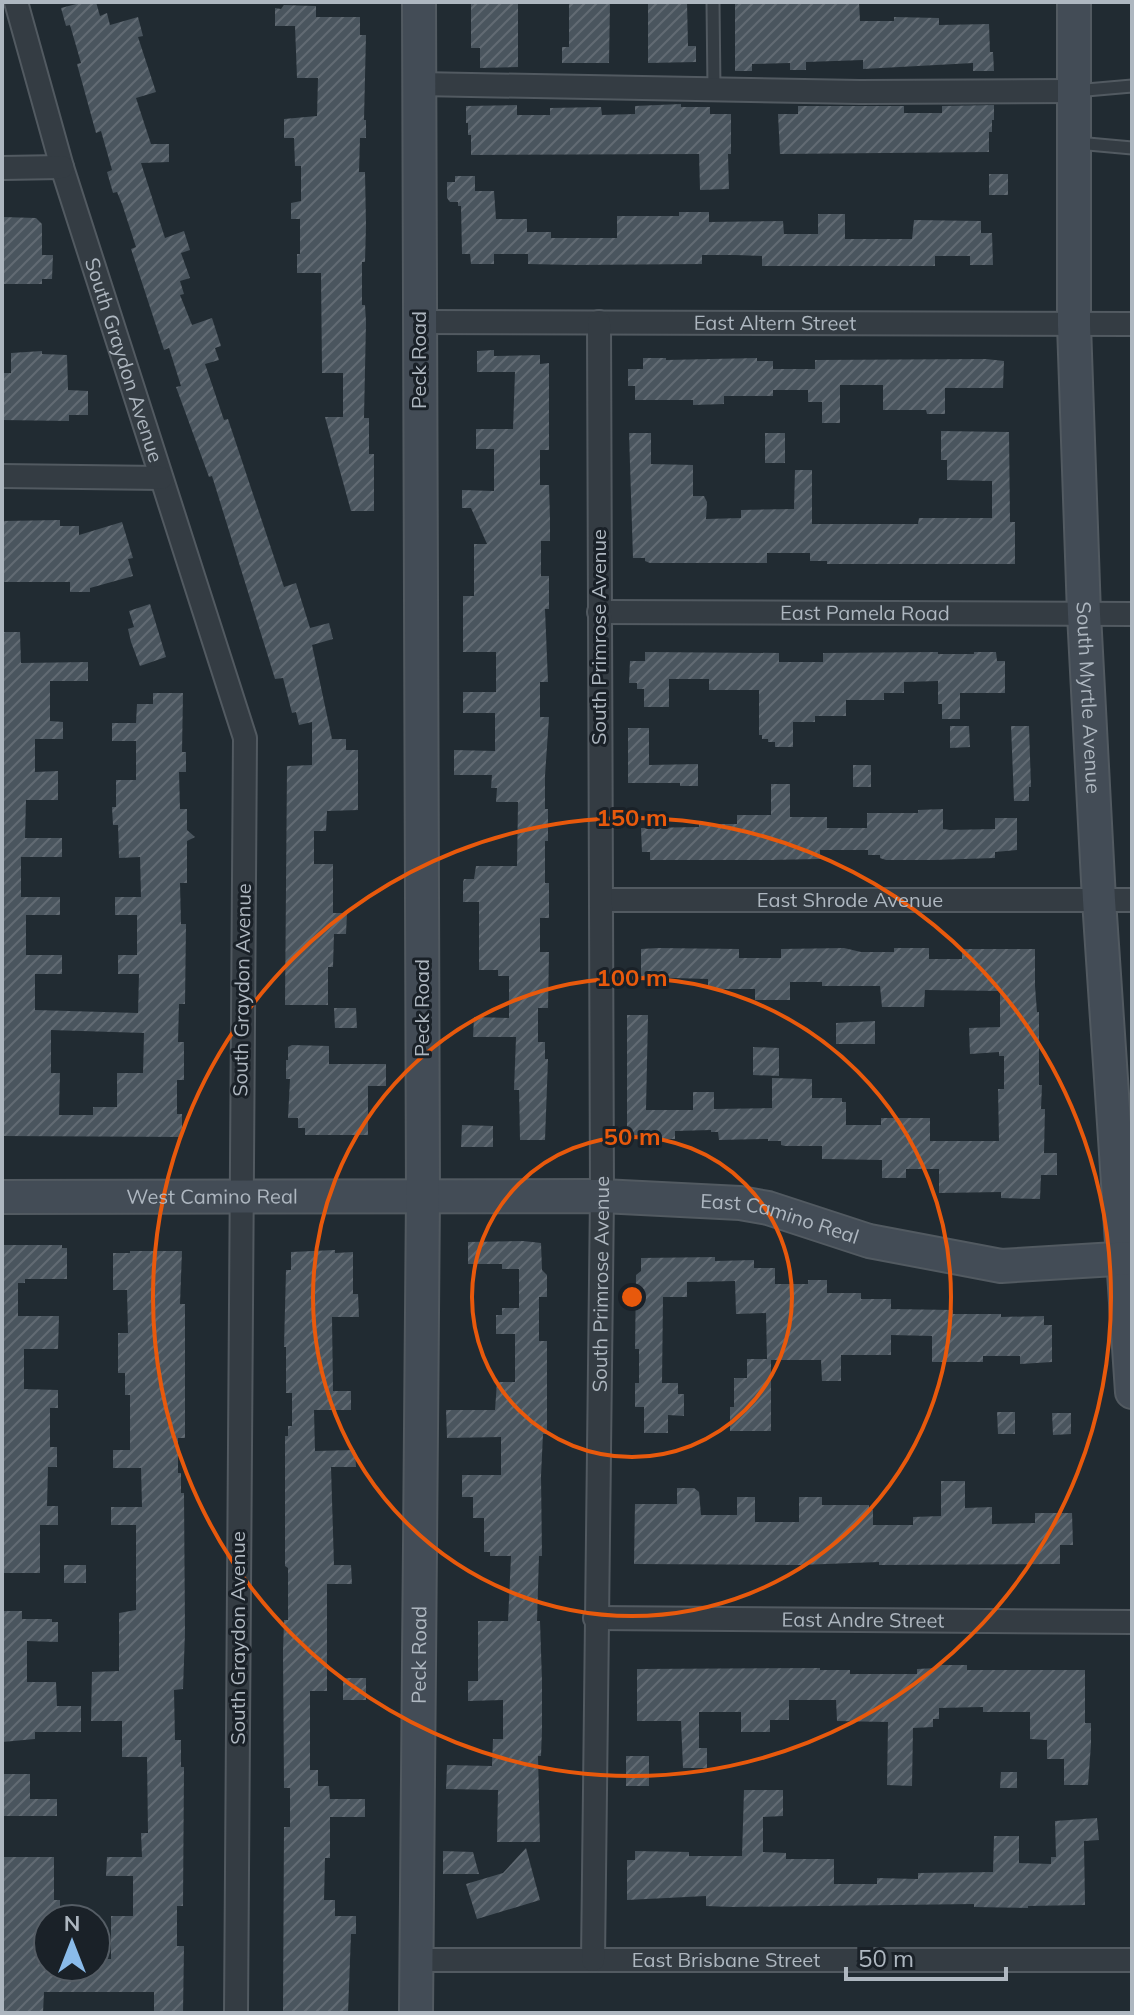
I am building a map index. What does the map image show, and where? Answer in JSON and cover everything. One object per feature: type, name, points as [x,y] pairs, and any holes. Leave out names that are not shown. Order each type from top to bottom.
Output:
[{"type":"street","name":"South Graydon Avenue","points":[[16,2],[62,167],[245,738],[236,2013]]},
{"type":"street","name":"Peck Road","points":[[416,2013],[423,1196],[419,2]]},
{"type":"street","name":"South Myrtle Avenue","points":[[1074,2],[1074,325],[1084,614],[1099,900],[1127,1258],[1132,1392]]},
{"type":"street","points":[[419,84],[860,92],[1074,91]]},
{"type":"street","points":[[2,168],[62,167]]},
{"type":"street","name":"East Altern Street","points":[[419,322],[1132,324]]},
{"type":"street","name":"South Primrose Avenue","points":[[593,1960],[602,1196],[599,322]]},
{"type":"street","points":[[2,476],[161,478]]},
{"type":"street","name":"East Pamela Road","points":[[599,612],[1132,614]]},
{"type":"street","name":"East Shrode Avenue","points":[[602,900],[1132,900]]},
{"type":"street","name":"East Camino Real","points":[[423,1196],[602,1196],[754,1206],[869,1241],[1001,1266],[1127,1258]]},
{"type":"street","name":"West Camino Real","points":[[2,1197],[423,1196]]},
{"type":"street","name":"East Andre Street","points":[[595,1618],[1132,1622]]},
{"type":"street","name":"East Brisbane Street","points":[[416,1960],[1132,1960]]},
{"type":"lane","points":[[713,2],[714,89]]},
{"type":"lane","points":[[1074,91],[1132,86]]},
{"type":"lane","points":[[1074,143],[1132,148]]},
{"type":"building","points":[[96,2],[100,16],[107,13],[110,25],[138,17],[143,36],[138,37],[156,92],[136,98],[151,144],[169,144],[169,162],[141,163],[165,238],[184,231],[190,250],[181,253],[190,278],[180,281],[184,294],[180,295],[192,325],[212,318],[221,346],[215,348],[219,360],[205,364],[224,420],[228,419],[284,587],[296,583],[310,628],[329,623],[333,639],[312,645],[332,739],[346,739],[346,750],[358,750],[358,810],[327,811],[326,831],[314,831],[314,864],[333,864],[333,913],[347,913],[346,934],[334,934],[333,967],[328,967],[328,1005],[285,1005],[287,766],[312,765],[312,722],[299,725],[296,712],[292,713],[283,678],[275,679],[212,476],[209,477],[176,387],[181,386],[169,348],[164,350],[131,249],[136,247],[122,204],[117,192],[113,193],[107,172],[112,170],[101,131],[96,133],[77,64],[81,63],[70,25],[66,26],[61,8]]},
{"type":"building","points":[[471,2],[518,2],[518,67],[480,68],[480,48],[471,48]]},
{"type":"building","points":[[569,2],[610,2],[609,63],[562,63],[562,47],[569,47]]},
{"type":"building","points":[[648,2],[687,2],[688,46],[696,46],[696,62],[648,63]]},
{"type":"building","points":[[735,2],[859,2],[860,21],[894,21],[894,17],[939,18],[939,25],[989,24],[994,71],[973,71],[973,63],[863,69],[863,60],[806,62],[806,70],[790,70],[790,63],[752,64],[752,71],[735,71]]},
{"type":"building","points":[[284,5],[316,6],[316,17],[360,17],[360,35],[366,35],[366,138],[360,138],[359,172],[365,172],[365,262],[362,262],[362,305],[365,305],[366,322],[364,418],[369,418],[369,454],[374,454],[374,511],[351,511],[325,417],[343,417],[343,373],[322,373],[321,273],[297,273],[300,219],[291,219],[291,203],[301,201],[301,166],[295,166],[294,138],[284,138],[284,119],[317,116],[318,78],[297,78],[295,26],[275,26],[275,8],[281,9]]},
{"type":"building","points":[[681,104],[681,107],[710,107],[710,114],[731,114],[729,189],[700,190],[699,154],[471,155],[466,106],[517,105],[517,115],[550,115],[550,108],[601,107],[602,115],[635,114],[635,106]]},
{"type":"building","points":[[994,105],[989,152],[780,154],[778,114],[798,114],[798,106],[904,106],[904,113],[942,113],[942,106]]},
{"type":"building","points":[[989,174],[1008,174],[1008,195],[989,195]]},
{"type":"building","points":[[455,176],[475,176],[475,191],[494,191],[496,219],[527,219],[527,232],[551,232],[551,238],[617,238],[617,216],[679,216],[679,212],[709,212],[709,222],[783,221],[784,234],[818,234],[818,214],[845,214],[845,239],[912,239],[914,220],[981,221],[981,233],[992,233],[993,265],[970,265],[970,256],[935,256],[935,266],[762,266],[762,256],[736,255],[702,255],[702,264],[528,264],[528,254],[494,254],[494,264],[471,264],[470,254],[462,254],[461,206],[447,198],[447,182],[455,182]]},
{"type":"building","points":[[2,217],[36,218],[42,224],[42,255],[53,255],[52,279],[42,279],[42,284],[2,284]]},
{"type":"building","points":[[494,350],[494,356],[540,355],[540,364],[549,363],[549,450],[540,450],[540,485],[549,485],[550,519],[550,541],[541,541],[541,576],[549,576],[549,609],[545,609],[548,682],[540,682],[540,717],[549,717],[545,776],[548,841],[545,841],[545,883],[549,883],[549,918],[540,918],[540,952],[549,952],[548,1008],[538,1008],[538,1042],[545,1042],[545,1059],[548,1059],[545,1140],[520,1140],[519,1090],[514,1090],[516,1037],[473,1037],[474,1017],[509,1018],[509,976],[498,976],[498,970],[479,970],[479,902],[463,902],[463,882],[464,879],[474,879],[476,866],[517,866],[518,802],[496,802],[497,788],[491,788],[492,775],[454,775],[454,750],[495,751],[495,713],[463,713],[463,692],[496,692],[496,652],[463,652],[463,596],[474,596],[474,544],[487,544],[471,508],[462,508],[462,490],[494,491],[494,449],[476,449],[476,429],[513,429],[515,372],[477,372],[477,351]]},
{"type":"building","points":[[42,351],[42,354],[67,355],[68,390],[88,391],[88,415],[69,415],[69,421],[2,420],[2,373],[11,373],[11,353]]},
{"type":"building","points":[[643,358],[757,358],[757,361],[773,361],[773,369],[815,369],[815,360],[986,359],[1004,361],[1003,388],[945,388],[945,414],[927,414],[926,410],[883,410],[883,385],[840,385],[840,423],[822,423],[822,402],[808,402],[808,390],[773,390],[773,396],[724,396],[724,404],[693,405],[693,400],[635,400],[635,386],[628,386],[628,369],[643,369]]},
{"type":"building","points":[[941,431],[1009,432],[1010,522],[1015,522],[1015,564],[827,564],[827,561],[810,561],[810,553],[767,553],[767,563],[650,563],[645,558],[633,558],[629,433],[651,433],[651,464],[693,465],[693,496],[704,496],[707,502],[706,519],[741,518],[741,510],[794,509],[795,470],[812,470],[812,524],[918,524],[919,518],[992,518],[992,481],[947,480],[947,460],[941,460]]},
{"type":"building","points":[[765,433],[785,433],[785,463],[765,463]]},
{"type":"building","points":[[60,520],[60,526],[79,526],[79,535],[122,522],[133,558],[128,559],[133,576],[90,588],[90,592],[70,592],[70,582],[2,582],[2,521]]},
{"type":"building","points":[[150,604],[166,657],[140,666],[128,629],[134,627],[129,611]]},
{"type":"building","points":[[2,632],[20,632],[21,663],[88,662],[88,681],[50,681],[50,721],[63,722],[63,739],[35,739],[35,772],[58,771],[58,800],[26,800],[25,838],[62,838],[62,857],[21,857],[21,897],[60,897],[60,915],[26,915],[26,955],[62,955],[62,974],[35,974],[35,1010],[138,1013],[139,974],[118,974],[118,955],[137,955],[137,915],[115,915],[115,897],[141,897],[140,857],[119,858],[118,825],[113,825],[112,807],[116,807],[116,780],[136,780],[136,741],[112,741],[112,723],[136,723],[137,704],[153,704],[153,693],[183,693],[182,752],[186,752],[186,772],[179,772],[180,809],[187,809],[187,830],[195,837],[187,841],[187,883],[180,883],[181,924],[186,924],[185,1004],[179,1004],[178,1042],[184,1042],[184,1080],[177,1080],[177,1114],[182,1114],[182,1137],[2,1136]],"holes":[[[51,1030],[144,1033],[143,1073],[117,1073],[117,1107],[93,1107],[93,1115],[59,1115],[60,1073],[51,1073]]]},
{"type":"building","points":[[645,652],[779,653],[779,662],[823,662],[823,653],[996,652],[997,661],[1005,661],[1005,693],[960,693],[960,719],[942,719],[942,704],[938,704],[938,681],[904,682],[904,693],[884,693],[884,700],[846,700],[846,716],[815,716],[815,722],[793,722],[793,747],[775,747],[775,742],[768,742],[759,735],[759,690],[709,690],[709,679],[669,679],[669,707],[644,707],[644,689],[637,689],[637,683],[629,683],[630,661],[645,661]]},
{"type":"building","points":[[950,726],[969,726],[970,747],[950,748]]},
{"type":"building","points":[[1011,726],[1029,726],[1029,801],[1014,801]]},
{"type":"building","points":[[628,728],[649,728],[649,765],[698,764],[698,786],[628,783]]},
{"type":"building","points":[[853,765],[871,765],[871,787],[853,787]]},
{"type":"building","points":[[771,784],[790,784],[790,817],[827,817],[827,828],[867,828],[867,813],[918,813],[918,810],[943,809],[943,829],[950,830],[995,829],[995,818],[1017,818],[1017,850],[995,852],[995,858],[934,860],[886,860],[880,855],[868,855],[868,850],[820,850],[820,859],[772,860],[650,860],[650,852],[642,852],[641,828],[737,824],[737,815],[771,815]]},
{"type":"building","points":[[844,948],[861,952],[894,952],[894,948],[929,948],[929,959],[962,959],[962,949],[1035,949],[1039,1085],[1042,1085],[1041,1109],[1045,1109],[1044,1153],[1057,1153],[1057,1175],[1041,1175],[1040,1199],[1001,1198],[1001,1192],[939,1193],[939,1169],[906,1169],[906,1178],[882,1178],[882,1160],[822,1159],[822,1146],[785,1146],[781,1145],[781,1141],[768,1139],[719,1140],[718,1132],[711,1130],[675,1131],[675,1139],[627,1139],[627,1015],[648,1015],[646,1110],[693,1110],[693,1092],[714,1092],[714,1109],[772,1108],[772,1078],[812,1079],[812,1098],[842,1098],[842,1102],[846,1102],[846,1125],[881,1125],[881,1118],[930,1118],[930,1141],[999,1141],[998,1089],[1004,1089],[1004,1056],[999,1056],[999,1052],[970,1054],[969,1028],[1000,1027],[1000,991],[925,990],[924,1007],[882,1007],[880,986],[822,986],[822,982],[790,982],[790,1000],[755,1000],[755,989],[708,989],[708,979],[641,977],[641,949],[739,949],[739,958],[781,958],[781,949]]},
{"type":"building","points":[[334,1008],[356,1008],[357,1028],[335,1028]]},
{"type":"building","points":[[875,1021],[875,1044],[836,1044],[836,1023]]},
{"type":"building","points":[[329,1046],[329,1064],[386,1064],[386,1086],[368,1086],[368,1135],[305,1135],[305,1128],[298,1128],[298,1118],[288,1118],[290,1079],[286,1079],[286,1060],[288,1047]]},
{"type":"building","points":[[753,1047],[779,1048],[779,1076],[753,1075]]},
{"type":"building","points":[[462,1125],[493,1126],[493,1147],[461,1147]]},
{"type":"building","points":[[468,1242],[541,1243],[542,1270],[547,1275],[547,1297],[539,1297],[539,1341],[547,1341],[547,1434],[543,1434],[542,1556],[539,1556],[537,1621],[540,1621],[542,1681],[541,1756],[538,1756],[540,1842],[497,1842],[498,1790],[446,1789],[447,1765],[492,1766],[493,1739],[503,1739],[503,1700],[468,1701],[468,1681],[478,1681],[478,1621],[508,1621],[511,1556],[490,1556],[490,1552],[484,1552],[484,1518],[473,1518],[473,1497],[462,1497],[462,1475],[501,1475],[501,1437],[447,1438],[446,1410],[495,1410],[497,1382],[515,1382],[515,1334],[496,1334],[496,1315],[502,1315],[502,1308],[519,1308],[519,1269],[502,1269],[502,1264],[468,1264]]},
{"type":"building","points":[[2,1245],[62,1245],[62,1248],[67,1248],[67,1279],[25,1279],[25,1283],[18,1283],[18,1316],[59,1316],[58,1349],[24,1349],[24,1389],[58,1390],[58,1408],[50,1408],[50,1447],[57,1447],[57,1467],[48,1467],[47,1506],[58,1506],[58,1525],[40,1525],[40,1573],[2,1573]]},
{"type":"building","points":[[335,1250],[335,1253],[353,1252],[353,1294],[358,1294],[359,1317],[332,1317],[333,1391],[351,1391],[351,1410],[314,1410],[315,1451],[355,1450],[356,1467],[331,1467],[334,1565],[351,1565],[352,1584],[327,1584],[327,1691],[310,1691],[310,1770],[318,1770],[318,1786],[329,1786],[330,1799],[365,1799],[365,1817],[330,1817],[330,1858],[325,1858],[324,1900],[335,1900],[335,1916],[356,1916],[356,1934],[351,1934],[348,2013],[283,2013],[284,1827],[290,1827],[290,1788],[284,1788],[283,1651],[284,1620],[288,1620],[285,1436],[288,1436],[288,1426],[292,1426],[292,1393],[286,1393],[284,1347],[286,1270],[291,1270],[291,1252]]},
{"type":"building","points":[[182,1251],[180,1304],[185,1304],[185,1438],[178,1438],[178,1473],[181,1473],[181,1493],[184,1493],[185,1632],[183,1689],[174,1690],[175,1740],[181,1740],[181,1767],[184,1767],[183,1906],[177,1906],[177,1946],[184,1946],[183,2013],[154,2013],[154,1992],[44,1992],[43,2013],[2,2013],[2,1857],[54,1857],[54,1900],[60,1900],[60,1903],[32,1903],[32,1983],[112,1983],[112,1916],[133,1916],[133,1876],[106,1876],[107,1857],[142,1857],[141,1833],[148,1833],[147,1757],[122,1757],[122,1721],[91,1721],[92,1672],[119,1671],[119,1613],[136,1610],[136,1525],[111,1525],[111,1507],[142,1507],[141,1468],[113,1468],[113,1450],[130,1450],[130,1395],[125,1395],[125,1373],[118,1373],[118,1333],[128,1333],[127,1290],[113,1290],[113,1253]]},
{"type":"building","points":[[715,1257],[715,1261],[754,1260],[754,1268],[775,1268],[775,1284],[808,1284],[808,1280],[827,1280],[827,1293],[861,1293],[861,1299],[891,1299],[891,1309],[953,1310],[953,1314],[1001,1314],[1001,1317],[1044,1316],[1044,1325],[1052,1325],[1052,1362],[1020,1364],[1020,1356],[983,1356],[983,1362],[932,1362],[932,1336],[891,1335],[891,1355],[841,1355],[841,1381],[822,1381],[821,1360],[771,1360],[771,1431],[730,1431],[734,1378],[747,1378],[747,1359],[767,1359],[766,1313],[736,1314],[735,1281],[687,1282],[687,1297],[663,1297],[662,1383],[678,1383],[678,1394],[684,1394],[684,1416],[668,1415],[668,1433],[644,1433],[644,1407],[635,1407],[635,1383],[639,1383],[639,1349],[635,1349],[636,1275],[641,1271],[641,1258]]},
{"type":"building","points":[[997,1412],[1015,1412],[1015,1434],[998,1434]]},
{"type":"building","points":[[1052,1413],[1071,1413],[1071,1434],[1053,1435]]},
{"type":"building","points":[[941,1481],[965,1481],[965,1508],[992,1507],[992,1524],[1035,1523],[1035,1513],[1072,1513],[1073,1545],[1060,1545],[1060,1564],[634,1564],[635,1504],[677,1504],[677,1488],[694,1488],[699,1492],[701,1515],[737,1515],[737,1497],[755,1497],[755,1522],[799,1522],[799,1497],[822,1497],[822,1505],[869,1505],[869,1510],[873,1510],[873,1525],[913,1525],[913,1517],[941,1516]]},
{"type":"building","points":[[64,1565],[86,1565],[86,1583],[64,1583]]},
{"type":"building","points":[[2,1611],[22,1611],[22,1619],[52,1619],[52,1622],[58,1622],[58,1642],[27,1641],[27,1682],[56,1682],[57,1706],[81,1706],[81,1732],[35,1732],[35,1739],[2,1742]]},
{"type":"building","points":[[937,1665],[967,1665],[967,1670],[1085,1670],[1085,1723],[1091,1723],[1088,1785],[1064,1785],[1064,1759],[1047,1759],[1047,1740],[1030,1739],[1030,1712],[983,1712],[983,1707],[939,1708],[939,1719],[933,1719],[933,1727],[913,1728],[912,1786],[887,1785],[888,1722],[837,1721],[836,1700],[789,1700],[789,1720],[770,1720],[770,1732],[741,1732],[741,1712],[699,1712],[699,1748],[707,1748],[707,1768],[683,1768],[681,1721],[637,1721],[637,1669],[820,1668],[850,1670],[850,1674],[917,1674],[917,1669],[937,1668]]},
{"type":"building","points":[[343,1678],[366,1678],[366,1700],[343,1700]]},
{"type":"building","points":[[626,1756],[649,1756],[649,1786],[626,1786]]},
{"type":"building","points":[[1001,1772],[1017,1772],[1017,1788],[1000,1788]]},
{"type":"building","points":[[2,1774],[30,1774],[30,1799],[57,1799],[57,1816],[2,1816]]},
{"type":"building","points":[[744,1790],[783,1790],[783,1816],[763,1817],[763,1852],[786,1853],[786,1859],[834,1859],[834,1884],[877,1884],[877,1878],[918,1879],[918,1873],[993,1872],[994,1836],[1019,1836],[1019,1863],[1051,1864],[1051,1857],[1056,1857],[1055,1821],[1097,1818],[1099,1840],[1084,1841],[1085,1905],[1028,1908],[974,1907],[974,1904],[732,1907],[706,1906],[706,1896],[627,1900],[627,1860],[635,1860],[635,1851],[689,1852],[689,1856],[742,1856]]},
{"type":"building","points":[[526,1848],[540,1900],[477,1919],[466,1884],[503,1873]]},
{"type":"building","points":[[443,1851],[473,1852],[479,1874],[443,1874]]}]
